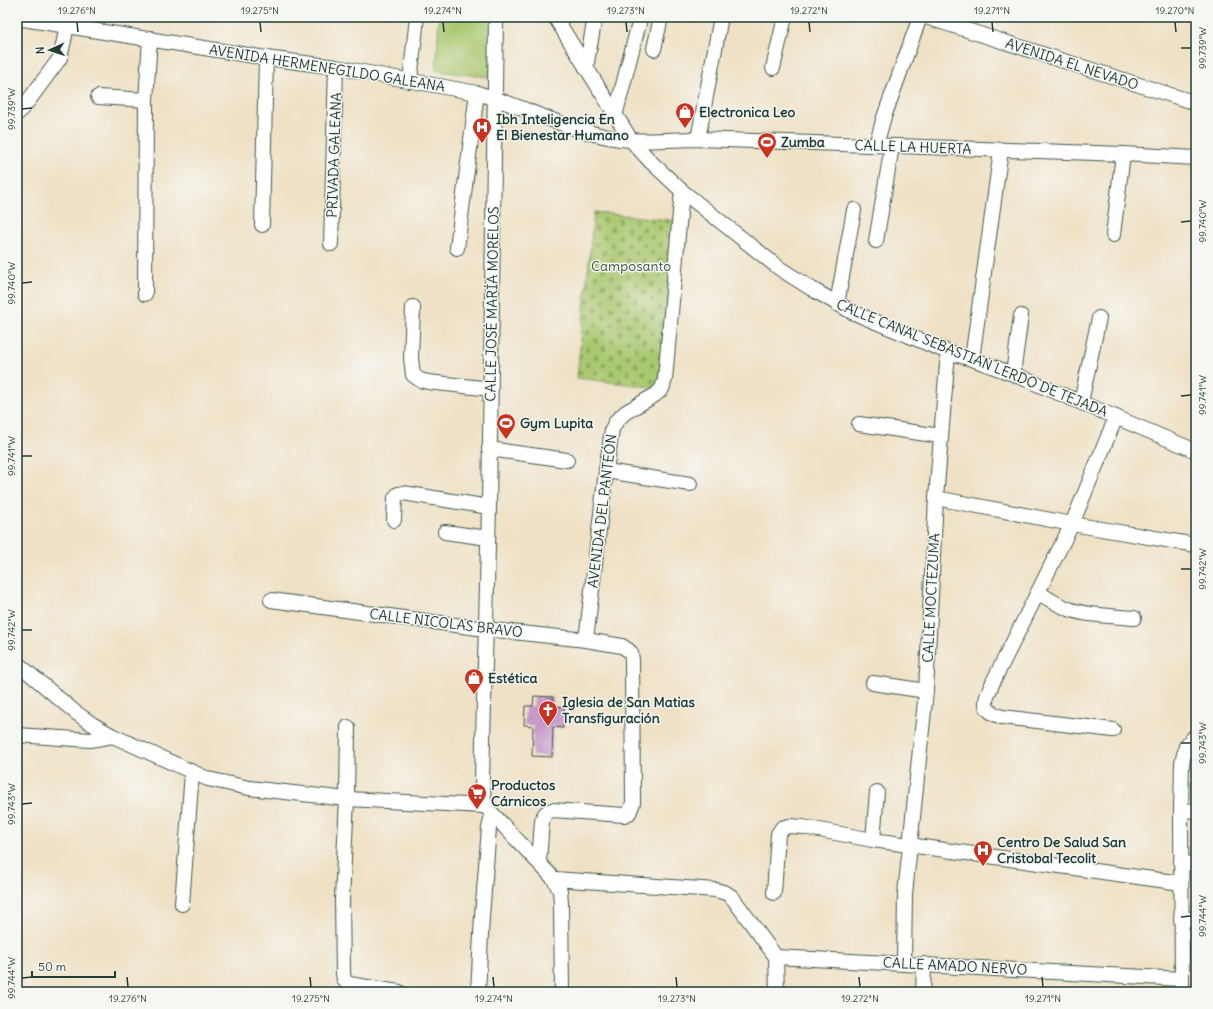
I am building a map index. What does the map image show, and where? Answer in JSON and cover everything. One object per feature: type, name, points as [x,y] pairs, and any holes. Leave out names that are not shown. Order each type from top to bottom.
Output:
[{"type":"street","points":[[410,81],[417,17]]},
{"type":"street","name":"CALLE JOSÉ MARÍA MORELOS","points":[[478,992],[489,828],[489,811],[482,780],[489,507],[496,17]]},
{"type":"street","name":"CALLE CANAL SEBASTIAN LERDO DE TEJADA","points":[[555,17],[631,140],[651,162],[682,191],[769,260],[837,304],[948,352],[1013,374],[1196,451]]},
{"type":"street","points":[[586,68],[596,17]]},
{"type":"street","points":[[654,49],[661,17]]},
{"type":"street","points":[[698,139],[721,17]]},
{"type":"street","points":[[773,68],[785,17]]},
{"type":"street","points":[[876,145],[884,117],[920,17]]},
{"type":"street","name":"AVENIDA HERMENEGILDO GALEANA","points":[[17,18],[150,38],[266,58],[336,67],[477,93],[496,98],[583,130],[631,140]]},
{"type":"street","name":"AVENIDA EL NEVADO","points":[[937,18],[1196,104]]},
{"type":"street","points":[[615,116],[639,22]]},
{"type":"street","points":[[17,114],[60,58],[66,25]]},
{"type":"street","points":[[145,294],[146,100],[150,38]]},
{"type":"street","points":[[262,225],[266,58]]},
{"type":"street","name":"PRIVADA GALEANA","points":[[331,244],[336,67]]},
{"type":"street","points":[[457,248],[477,93]]},
{"type":"street","points":[[98,97],[146,100]]},
{"type":"street","name":"CALLE LA HUERTA","points":[[631,140],[698,139],[1196,158]]},
{"type":"street","points":[[876,241],[892,146]]},
{"type":"street","points":[[972,359],[1001,150]]},
{"type":"street","points":[[1113,235],[1122,154]]},
{"type":"street","name":"AVENIDA DEL PANTEÓN","points":[[586,640],[612,430],[617,420],[626,412],[655,395],[662,389],[665,379],[682,191]]},
{"type":"street","points":[[837,304],[854,210]]},
{"type":"street","points":[[413,307],[411,358],[413,375],[420,380],[428,382],[491,389]]},
{"type":"street","points":[[1013,374],[1021,316]]},
{"type":"street","points":[[1081,402],[1099,318]]},
{"type":"street","name":"CALLE MOCTEZUMA","points":[[904,963],[905,894],[926,691],[940,436],[948,352]]},
{"type":"street","points":[[1113,730],[1002,717],[991,714],[987,710],[986,702],[993,682],[1072,524],[1116,417]]},
{"type":"street","points":[[860,424],[940,436]]},
{"type":"street","points":[[489,449],[567,460]]},
{"type":"street","points":[[606,471],[690,484]]},
{"type":"street","points":[[394,520],[395,498],[398,494],[403,492],[489,507]]},
{"type":"street","points":[[936,498],[1072,524],[1196,545]]},
{"type":"street","points":[[445,532],[488,538]]},
{"type":"street","points":[[1038,592],[1056,604],[1070,610],[1134,618]]},
{"type":"street","name":"CALLE NICOLAS BRAVO","points":[[271,600],[485,629],[586,640],[622,646],[628,650],[631,653],[632,660],[633,803],[629,813],[624,815],[552,810],[547,811],[542,821],[539,862]]},
{"type":"street","points":[[17,663],[75,712],[92,724],[113,736],[208,779],[249,788],[347,799],[489,811],[539,862],[554,879],[560,891],[562,992]]},
{"type":"street","points":[[873,683],[926,691]]},
{"type":"street","points":[[348,727],[347,799],[342,899],[342,962],[344,980],[348,984],[356,986],[399,992]]},
{"type":"street","points":[[17,735],[90,740],[113,736]]},
{"type":"street","points":[[1182,985],[1181,810],[1184,753],[1186,746],[1196,735]]},
{"type":"street","points":[[182,904],[192,772]]},
{"type":"street","points":[[873,840],[877,792]]},
{"type":"street","points":[[1181,810],[1196,811]]},
{"type":"street","points":[[774,893],[778,834],[782,828],[789,826],[803,827],[873,840],[911,844],[1181,883]]},
{"type":"street","points":[[1181,863],[1196,864]]},
{"type":"street","points":[[554,879],[716,890],[726,893],[732,897],[776,957],[777,992]]},
{"type":"street","points":[[1181,918],[1196,920]]},
{"type":"street","name":"CALLE AMADO NERVO","points":[[776,957],[924,964],[1182,985]]},
{"type":"street","points":[[923,992],[924,964]]},
{"type":"green space","points":[[439,17],[492,17],[489,77],[436,71]]},
{"type":"green space","name":"Camposanto","points":[[594,212],[678,221],[659,388],[577,378]]},
{"type":"building","name":"Iglesia de San Matias Transfiguración","points":[[534,696],[553,697],[553,706],[564,707],[563,728],[553,727],[552,757],[532,756],[533,726],[524,725],[525,706],[533,706]]},
{"type":"place","name":"Electronica Leo","points":[[685,129]]},
{"type":"place","name":"Ibh Inteligencia En El Bienestar Humano","points":[[482,144]]},
{"type":"place","name":"Zumba","points":[[767,159]]},
{"type":"place","name":"Gym Lupita","points":[[506,440]]},
{"type":"place","name":"Estética","points":[[474,695]]},
{"type":"place","name":"Iglesia de San Matias Transfiguración","points":[[548,727]]},
{"type":"place","name":"Productos Cárnicos","points":[[477,810]]},
{"type":"place","name":"Centro De Salud San Cristobal Tecolit","points":[[983,867]]}]
